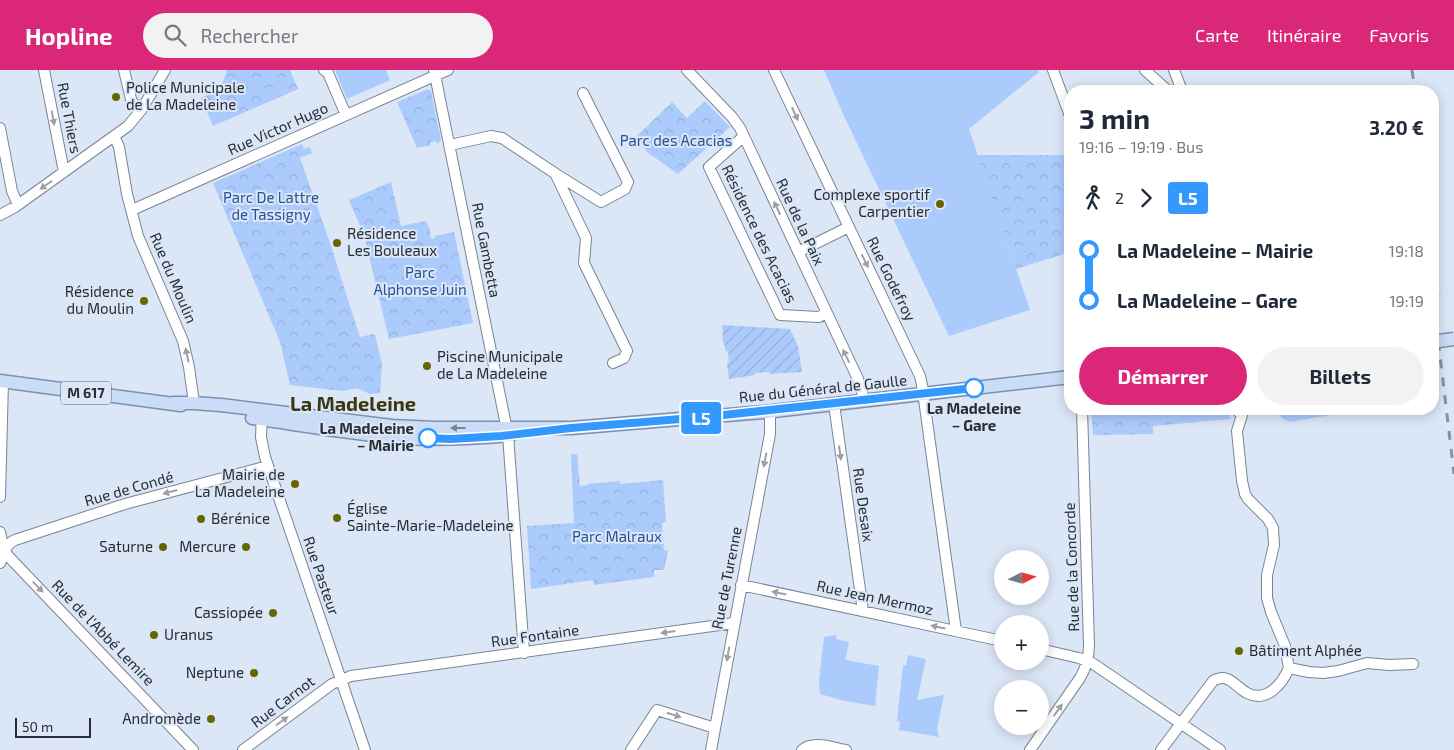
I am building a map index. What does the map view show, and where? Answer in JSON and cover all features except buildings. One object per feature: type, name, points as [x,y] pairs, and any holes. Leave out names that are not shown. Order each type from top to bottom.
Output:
[{"type":"main road","points":[[1439,341],[1454,340]]},
{"type":"main road","name":"Rue du Général de Gaulle","points":[[1,381],[261,415],[392,426],[507,431],[571,428],[770,411],[1064,379]]},
{"type":"main road","name":"Rue du Général de Gaulle","points":[[173,403],[194,403],[261,415]]},
{"type":"street","name":"Rue Thiers","points":[[44,70],[64,172]]},
{"type":"street","points":[[124,70],[131,99],[133,103],[142,109]]},
{"type":"street","points":[[0,215],[18,205],[128,126],[142,109],[165,70]]},
{"type":"street","points":[[324,70],[328,73],[346,116]]},
{"type":"street","name":"Rue Victor Hugo","points":[[132,210],[346,116],[435,73],[448,70]]},
{"type":"street","name":"Rue de la Paix","points":[[687,70],[732,117],[740,128],[858,379],[863,401]]},
{"type":"street","name":"Rue Godefroy","points":[[774,70],[918,372],[923,394],[956,631]]},
{"type":"street","points":[[1053,70],[1064,100]]},
{"type":"street","points":[[1144,70],[1161,85]]},
{"type":"street","points":[[1174,70],[1180,85]]},
{"type":"street","name":"Rue Gambetta","points":[[435,73],[507,431],[524,653]]},
{"type":"street","points":[[450,145],[491,136],[502,138],[601,202],[625,189],[628,182],[583,93]]},
{"type":"street","points":[[0,128],[12,191],[18,205]]},
{"type":"street","name":"Rue du Moulin","points":[[114,136],[119,147],[127,194],[138,236],[183,341],[194,403]]},
{"type":"street","name":"Résidence des Acacias","points":[[744,136],[710,167],[780,315],[819,317],[826,313]]},
{"type":"street","points":[[556,174],[586,238],[584,263],[627,351],[624,358],[613,363]]},
{"type":"street","points":[[798,252],[849,227]]},
{"type":"street","points":[[0,497],[1,381]]},
{"type":"street","name":"Rue Desaix","points":[[834,404],[863,611]]},
{"type":"street","name":"Rue de Turenne","points":[[711,750],[770,434],[770,411]]},
{"type":"street","name":"Rue Pasteur","points":[[261,415],[261,443],[268,466],[365,750]]},
{"type":"street","name":"Rue de la Concorde","points":[[1082,415],[1088,661]]},
{"type":"street","points":[[1161,750],[1210,684],[1217,679],[1226,678],[1247,693],[1263,695],[1278,686],[1289,668],[1282,639],[1270,612],[1268,598],[1267,575],[1274,545],[1274,532],[1268,519],[1253,505],[1245,494],[1242,482],[1237,432],[1242,415]]},
{"type":"street","name":"Rue de Condé","points":[[4,551],[11,542],[71,521],[125,504],[268,466]]},
{"type":"street","points":[[0,532],[4,551],[0,563]]},
{"type":"street","name":"Rue de l'Abbé Lemire","points":[[4,551],[193,750]]},
{"type":"street","name":"Rue Jean Mermoz","points":[[741,585],[994,639]]},
{"type":"street","name":"Rue Fontaine","points":[[341,679],[356,675],[734,623]]},
{"type":"street","points":[[1049,651],[1088,661],[1220,750]]},
{"type":"street","points":[[1030,750],[1080,678],[1088,661]]},
{"type":"street","points":[[1289,668],[1323,673],[1338,671],[1368,662],[1388,665],[1413,664]]},
{"type":"street","name":"Rue Carnot","points":[[243,750],[341,679]]},
{"type":"street","points":[[631,750],[657,710],[715,728]]},
{"type":"street","points":[[802,750],[807,746],[816,745],[846,750]]},
{"type":"green space","points":[[227,70],[290,70],[298,89],[213,126],[201,98],[220,90]]},
{"type":"green space","points":[[335,70],[386,70],[390,80],[347,99]]},
{"type":"green space","name":"Complexe sportif Carpentier","points":[[824,70],[1038,70],[1039,72],[969,129],[1030,310],[949,336]]},
{"type":"green space","points":[[428,89],[431,91],[441,140],[437,144],[436,141],[430,142],[431,145],[417,148],[397,102]]},
{"type":"green space","name":"Parc des Acacias","points":[[705,101],[730,127],[678,174],[647,152],[636,137],[672,102],[687,118]]},
{"type":"green space","name":"Parc De Lattre de Tassigny","points":[[302,144],[304,149],[310,147],[312,153],[300,158],[360,337],[375,335],[382,364],[380,393],[370,394],[357,388],[343,391],[290,385],[280,342],[213,183]]},
{"type":"green space","points":[[977,155],[1064,155],[1064,254],[1016,269]]},
{"type":"green space","name":"Parc Alphonse Juin","points":[[391,182],[401,226],[426,221],[431,239],[435,238],[435,236],[454,232],[473,323],[389,339],[364,235],[349,200]]},
{"type":"green space","points":[[722,325],[790,329],[798,346],[802,372],[755,373],[755,375],[729,379],[728,352],[723,342]]},
{"type":"green space","points":[[1091,415],[1230,415],[1230,419],[1153,426],[1153,434],[1093,435]]},
{"type":"green space","points":[[1279,415],[1330,415],[1290,422]]},
{"type":"green space","name":"Parc Malraux","points":[[571,454],[577,454],[580,486],[620,481],[620,484],[663,480],[666,522],[662,523],[664,550],[668,551],[664,570],[654,570],[654,577],[594,585],[593,580],[531,589],[527,526],[574,523]]},
{"type":"green space","points":[[837,635],[836,639],[849,642],[845,660],[879,666],[875,706],[845,701],[820,694],[819,681],[824,637]]},
{"type":"green space","points":[[908,655],[926,659],[917,700],[944,695],[937,729],[939,737],[899,730],[900,721],[897,721],[903,665],[906,665]]},
{"type":"railway","points":[[1412,70],[1414,85]]},
{"type":"railway","points":[[1439,347],[1454,474]]},
{"type":"bus line","name":"L5","points":[[428,438],[451,439],[501,436],[571,428],[765,412],[974,388]]},
{"type":"place","name":"Police Municipale de La Madeleine","points":[[116,97]]},
{"type":"place","name":"Complexe sportif Carpentier","points":[[940,204]]},
{"type":"place","name":"Résidence Les Bouleaux","points":[[337,243]]},
{"type":"place","name":"Résidence du Moulin","points":[[144,301]]},
{"type":"place","name":"Piscine Municipale de La Madeleine","points":[[427,366]]},
{"type":"place","name":"La Madeleine – Gare","points":[[974,388]]},
{"type":"place","name":"La Madeleine – Mairie","points":[[428,438]]},
{"type":"place","name":"Mairie de La Madeleine","points":[[295,484]]},
{"type":"place","name":"Église Sainte-Marie-Madeleine","points":[[337,518]]},
{"type":"place","name":"Bérénice","points":[[201,519]]},
{"type":"place","name":"Saturne","points":[[163,547]]},
{"type":"place","name":"Mercure","points":[[246,547]]},
{"type":"place","name":"Cassiopée","points":[[273,613]]},
{"type":"place","name":"Uranus","points":[[154,635]]},
{"type":"place","name":"Bâtiment Alphée","points":[[1239,651]]},
{"type":"place","name":"Neptune","points":[[254,673]]},
{"type":"place","name":"Andromède","points":[[211,719]]},
{"type":"district","name":"La Madeleine","points":[[353,404]]}]
